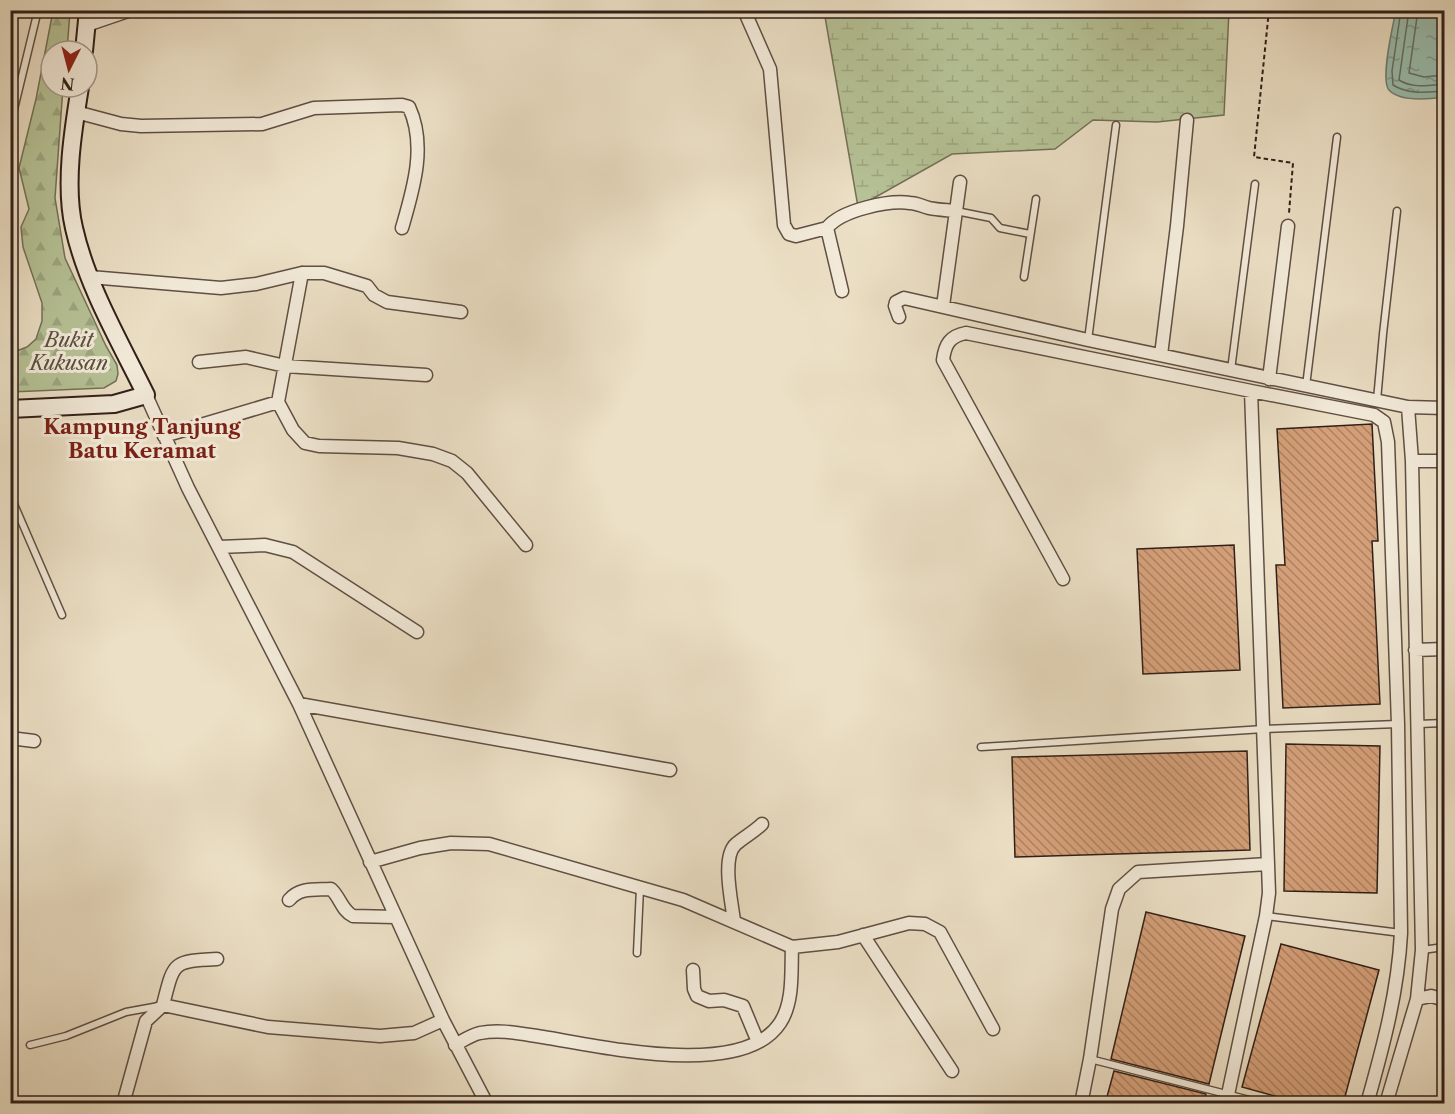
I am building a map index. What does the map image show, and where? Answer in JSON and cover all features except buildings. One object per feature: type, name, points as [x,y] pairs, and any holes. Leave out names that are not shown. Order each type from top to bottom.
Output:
[{"type":"street","points":[[85,39],[88,18],[131,10]]},
{"type":"street","points":[[744,10],[757,44],[770,69],[784,225],[789,234],[796,236],[827,228],[843,215],[892,203],[911,203],[957,211]]},
{"type":"street","points":[[78,99],[72,156],[71,208],[74,228],[90,277],[188,488],[299,704],[369,862],[443,1020],[487,1104]]},
{"type":"street","points":[[76,112],[121,124],[141,126],[262,124],[314,108],[402,105],[409,108],[418,138],[415,183],[402,228]]},
{"type":"street","points":[[1161,355],[1187,120]]},
{"type":"street","points":[[943,306],[960,182]]},
{"type":"street","points":[[1269,379],[1288,226]]},
{"type":"street","points":[[827,228],[842,291]]},
{"type":"street","points":[[90,277],[221,288],[256,284],[302,273],[324,273],[367,286],[374,295],[387,302],[461,312]]},
{"type":"street","points":[[302,273],[278,402],[293,430],[305,443],[319,446],[398,448],[433,454],[452,461],[467,473],[526,545]]},
{"type":"street","points":[[899,317],[895,306],[904,298],[1269,379],[1408,407],[1444,408]]},
{"type":"street","points":[[1063,579],[943,360],[948,340],[957,335],[966,333],[1374,415],[1384,422],[1388,442],[1398,724],[1401,933],[1399,967],[1386,1036],[1367,1104]]},
{"type":"street","points":[[199,362],[246,357],[285,366],[426,375]]},
{"type":"street","points":[[1227,1099],[1269,893],[1251,391]]},
{"type":"street","points":[[10,409],[114,405],[146,395]]},
{"type":"street","points":[[164,436],[278,402]]},
{"type":"street","points":[[1386,1104],[1417,999],[1422,950],[1412,462],[1408,407]]},
{"type":"street","points":[[1412,462],[1444,461]]},
{"type":"street","points":[[219,547],[265,545],[293,552],[417,632]]},
{"type":"street","points":[[1415,650],[1444,649]]},
{"type":"street","points":[[299,704],[670,770]]},
{"type":"street","points":[[10,738],[34,741]]},
{"type":"street","points":[[734,921],[729,885],[729,856],[734,845],[753,833],[762,824]]},
{"type":"street","points":[[369,862],[420,848],[452,843],[489,844],[683,900],[792,947],[838,942],[909,923],[925,924],[940,932],[993,1029]]},
{"type":"street","points":[[1081,1104],[1090,1059],[1112,909],[1119,889],[1138,872],[1268,864]]},
{"type":"street","points":[[289,900],[296,893],[331,889],[338,895],[348,914],[395,917]]},
{"type":"street","points":[[863,935],[952,1071]]},
{"type":"street","points":[[455,1045],[478,1034],[509,1031],[669,1055],[742,1050],[771,1033],[780,1023],[789,995],[792,947]]},
{"type":"street","points":[[123,1104],[146,1021],[163,1005],[170,976],[175,966],[188,961],[217,959]]},
{"type":"street","points":[[693,970],[694,989],[697,996],[709,1001],[724,1000],[743,1006],[758,1042]]},
{"type":"street","points":[[1417,999],[1431,996],[1442,999],[1444,1005]]},
{"type":"street","points":[[163,1005],[268,1027],[380,1036],[414,1033],[443,1020]]},
{"type":"lane","points":[[10,126],[38,10]]},
{"type":"lane","points":[[1088,340],[1116,125]]},
{"type":"lane","points":[[1306,386],[1337,137]]},
{"type":"lane","points":[[1231,370],[1255,184]]},
{"type":"lane","points":[[1024,277],[1036,200]]},
{"type":"lane","points":[[957,211],[991,218],[999,228],[1030,234]]},
{"type":"lane","points":[[1377,401],[1397,211]]},
{"type":"lane","points":[[10,495],[62,615]]},
{"type":"lane","points":[[1418,724],[1444,723]]},
{"type":"lane","points":[[981,747],[1264,729],[1398,724]]},
{"type":"lane","points":[[637,953],[641,887]]},
{"type":"lane","points":[[1266,916],[1401,933]]},
{"type":"lane","points":[[1422,950],[1444,947]]},
{"type":"lane","points":[[30,1045],[66,1036],[126,1012],[163,1005]]},
{"type":"lane","points":[[1090,1059],[1227,1099],[1265,1104]]},
{"type":"path","points":[[1269,10],[1254,157],[1293,163],[1288,226]]},
{"type":"green space","name":"Bukit Kukusan","points":[[53,11],[70,11],[68,39],[48,39]]},
{"type":"green space","points":[[824,11],[1229,11],[1224,115],[1157,122],[1093,120],[1055,149],[952,154],[858,207]]},
{"type":"green space","name":"Bukit Kukusan","points":[[39,83],[39,99],[62,99],[55,198],[65,258],[117,365],[116,381],[104,388],[11,392],[11,353],[27,347],[36,339],[42,321],[42,303],[23,247],[21,227],[29,209],[19,168]]},
{"type":"water","points":[[1396,10],[1444,11],[1444,97],[1408,98],[1389,90],[1386,64]]},
{"type":"district","name":"Kampung Tanjung Batu Keramat","points":[[142,439]]}]
